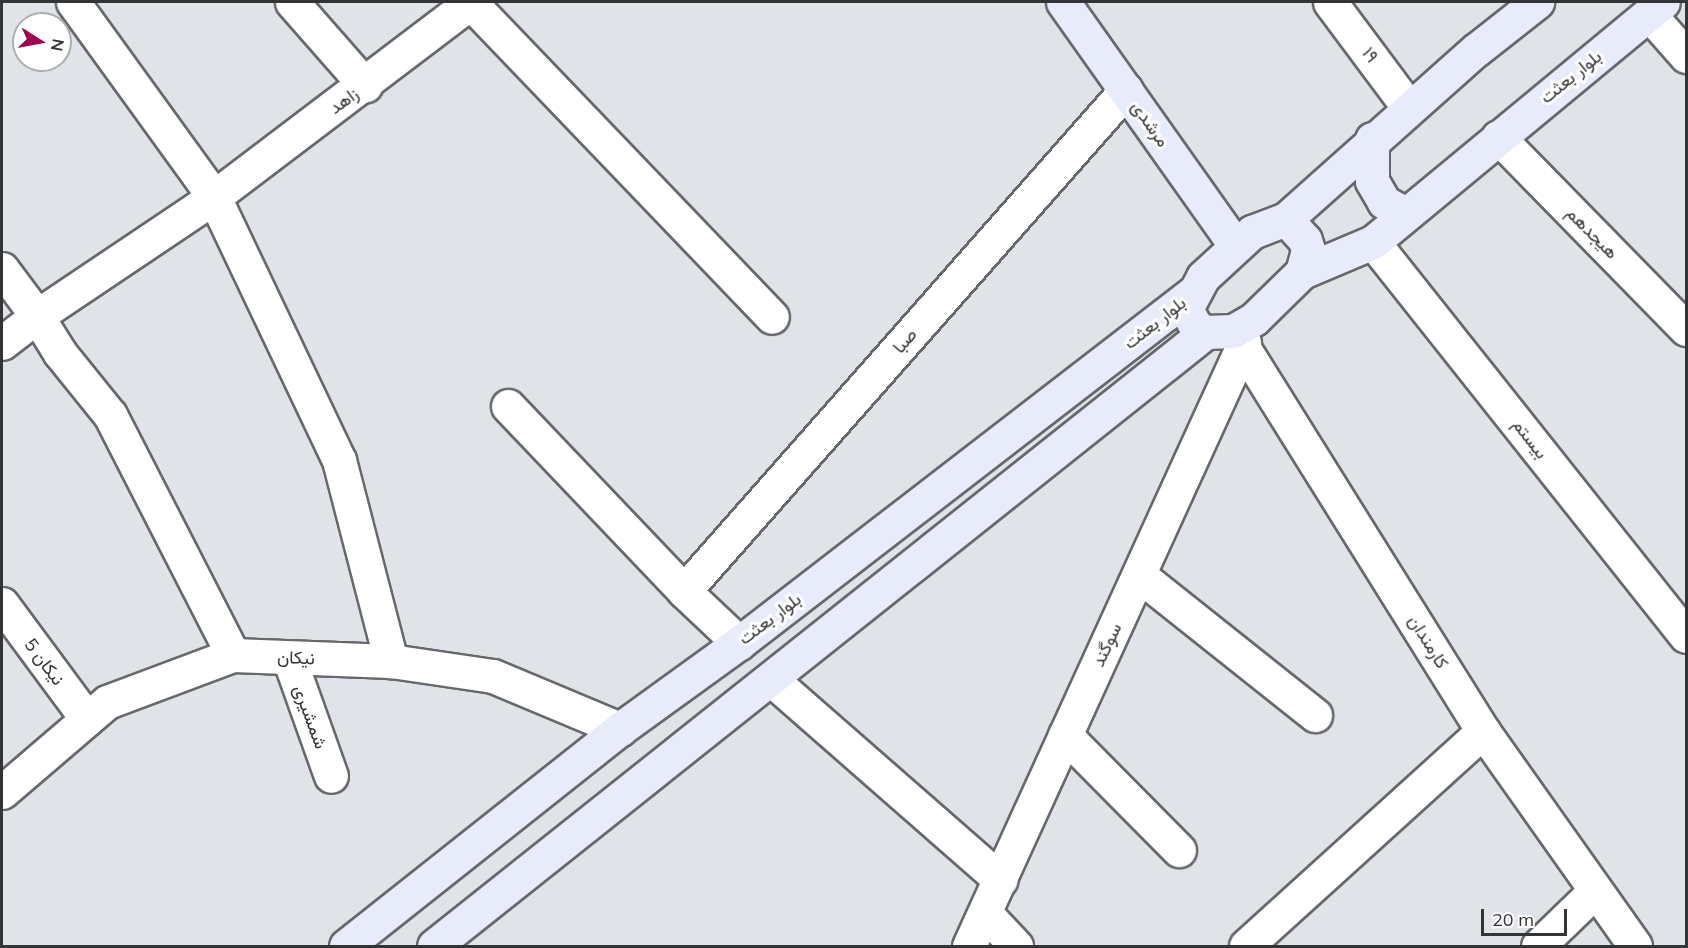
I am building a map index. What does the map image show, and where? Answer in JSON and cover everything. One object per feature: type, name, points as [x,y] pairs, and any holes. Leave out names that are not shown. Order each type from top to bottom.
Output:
[{"type":"main road","name":"مرشدی","points":[[1063,2],[1236,246]]},
{"type":"main road","points":[[434,946],[771,679],[1228,335],[1254,319],[1302,272],[1308,250],[1305,240],[1286,219],[1409,108],[1537,2]]},
{"type":"main road","name":"بلوار بعثت","points":[[1302,272],[1373,242],[1656,8]]},
{"type":"main road","points":[[1372,140],[1372,181],[1384,202],[1406,214]]},
{"type":"main road","name":"بلوار بعثت","points":[[346,946],[620,729],[738,643],[1194,292],[1203,277],[1252,232],[1286,219]]},
{"type":"main road","points":[[1194,292],[1186,309],[1196,327],[1228,335]]},
{"type":"street","points":[[73,2],[214,197],[339,460],[391,661]]},
{"type":"street","points":[[292,2],[365,85]]},
{"type":"street","points":[[471,2],[772,317]]},
{"type":"street","name":"زاهد","points":[[2,343],[37,316],[214,197],[365,85],[471,2]]},
{"type":"street","name":"۱۹","points":[[1330,2],[1409,108]]},
{"type":"street","points":[[1656,8],[1686,56]]},
{"type":"street","name":"صبا","points":[[684,591],[1126,90]]},
{"type":"street","name":"هیجدهم","points":[[1498,137],[1686,329]]},
{"type":"street","name":"بیستم","points":[[1373,242],[1686,636]]},
{"type":"street","points":[[2,269],[37,316],[60,353],[110,415],[233,655]]},
{"type":"street","name":"سوگند","points":[[969,946],[986,914],[1139,575],[1228,335]]},
{"type":"street","name":"کارمندان","points":[[1228,335],[1483,731],[1635,946]]},
{"type":"street","points":[[508,406],[684,591],[738,643]]},
{"type":"street","points":[[1139,575],[1315,715]]},
{"type":"street","name":"نیکان 5","points":[[2,604],[87,719]]},
{"type":"street","name":"نیکان","points":[[2,792],[107,702],[233,655],[391,661],[493,676],[620,729]]},
{"type":"street","name":"شمشیری","points":[[289,657],[332,776]]},
{"type":"street","points":[[771,679],[1001,880]]},
{"type":"street","points":[[1246,946],[1483,731]]},
{"type":"street","points":[[1065,735],[1179,850]]},
{"type":"street","points":[[1538,946],[1595,891]]},
{"type":"street","points":[[986,914],[1016,946]]}]
